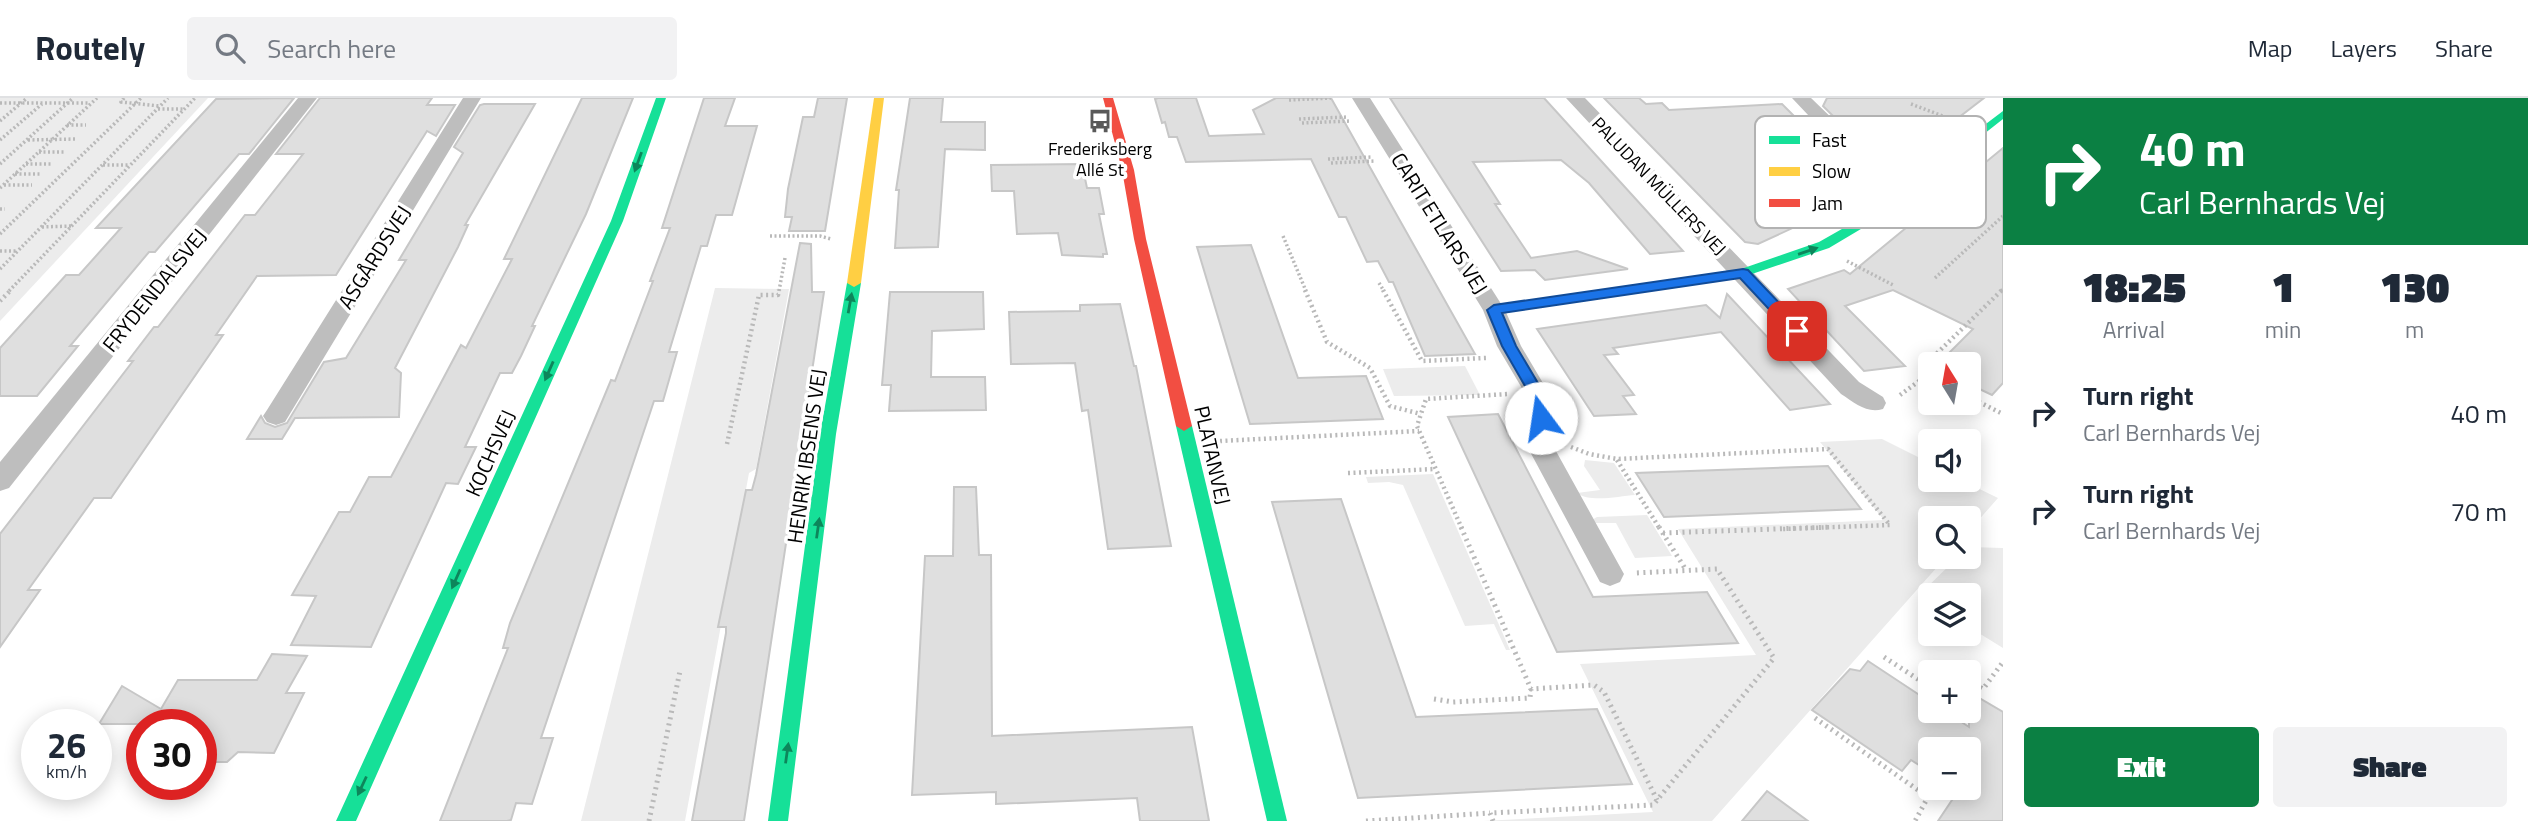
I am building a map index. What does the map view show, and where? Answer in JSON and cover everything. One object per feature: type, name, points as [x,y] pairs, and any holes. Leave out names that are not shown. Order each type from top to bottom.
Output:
[{"type":"street","name":"FRYDENDALSVEJ","points":[[0,481],[308,98]]},
{"type":"street","name":"ASGÅRDSVEJ","points":[[276,416],[472,98]]},
{"type":"street","name":"KOCHSVEJ","points":[[346,821],[617,221],[661,98]]},
{"type":"street","name":"HENRIK IBSENS VEJ","points":[[778,821],[828,434],[859,248],[879,98]]},
{"type":"street","name":"PLATANVEJ","points":[[1108,98],[1128,170],[1140,239],[1277,821]]},
{"type":"street","name":"CARIT ETLARS VEJ","points":[[1360,98],[1494,310],[1515,356],[1537,392]]},
{"type":"street","name":"PALUDAN MÜLLERS VEJ","points":[[1575,98],[1850,388],[1885,403]]},
{"type":"street","points":[[1801,98],[1819,116]]},
{"type":"street","points":[[1986,127],[2003,114]]},
{"type":"street","points":[[1494,310],[1743,273],[1824,246],[1854,228]]},
{"type":"street","points":[[1537,392],[1543,409],[1533,433],[1610,575]]},
{"type":"path","points":[[0,121],[27,98]]},
{"type":"path","points":[[0,164],[73,98]]},
{"type":"path","points":[[2,186],[97,98]]},
{"type":"path","points":[[124,98],[121,102],[133,105],[184,109]]},
{"type":"path","points":[[0,234],[141,98]]},
{"type":"path","points":[[142,106],[151,98]]},
{"type":"path","points":[[0,268],[168,98]]},
{"type":"path","points":[[1,300],[195,98]]},
{"type":"path","points":[[1289,100],[1331,98]]},
{"type":"path","points":[[0,103],[92,103]]},
{"type":"path","points":[[0,141],[43,103]]},
{"type":"path","points":[[1911,104],[1944,116]]},
{"type":"path","points":[[1300,121],[1373,118]]},
{"type":"path","points":[[67,125],[86,125]]},
{"type":"path","points":[[27,140],[76,139]]},
{"type":"path","points":[[38,152],[66,152]]},
{"type":"path","points":[[1329,161],[1398,157]]},
{"type":"path","points":[[26,164],[53,163]]},
{"type":"path","points":[[103,165],[131,165]]},
{"type":"path","points":[[14,174],[40,174]]},
{"type":"path","points":[[2,186],[32,185]]},
{"type":"path","points":[[1935,278],[2003,216]]},
{"type":"path","points":[[41,227],[71,226]]},
{"type":"path","points":[[770,236],[820,236],[859,248]]},
{"type":"path","points":[[1283,236],[1327,342],[1370,369],[1390,406],[1421,414]]},
{"type":"path","points":[[1824,246],[1855,266],[1893,285]]},
{"type":"path","points":[[0,251],[17,251]]},
{"type":"path","points":[[727,444],[759,295],[778,295],[785,258]]},
{"type":"path","points":[[1379,283],[1422,361],[1515,356]]},
{"type":"path","points":[[1938,352],[2003,289]]},
{"type":"path","points":[[1885,403],[1918,382]]},
{"type":"path","points":[[1433,699],[1453,702],[1530,698],[1531,689],[1417,426],[1426,399],[1537,392]]},
{"type":"path","points":[[1981,403],[2003,414]]},
{"type":"path","points":[[1188,442],[1419,431]]},
{"type":"path","points":[[1539,445],[1566,446],[1617,459],[1828,449],[1890,524],[1662,533]]},
{"type":"path","points":[[1617,459],[1686,570]]},
{"type":"path","points":[[1348,473],[1435,468]]},
{"type":"path","points":[[1366,821],[1653,805],[1774,658],[1717,569],[1610,575]]},
{"type":"path","points":[[1884,657],[1918,679]]},
{"type":"path","points":[[1981,688],[1983,689],[2003,662]]},
{"type":"path","points":[[649,821],[680,671]]},
{"type":"path","points":[[1531,689],[1594,685],[1604,692],[1657,800]]},
{"type":"path","points":[[1815,718],[1928,797],[1914,821]]},
{"type":"path","points":[[1490,813],[1493,821]]},
{"type":"shaded area","points":[[0,98],[208,98],[0,321]]},
{"type":"shaded area","points":[[715,288],[789,289],[756,469],[749,473],[685,821],[581,821]]},
{"type":"shaded area","points":[[1465,366],[1480,395],[1394,396],[1383,369]]},
{"type":"shaded area","points":[[1882,439],[1918,457],[1918,492],[1981,492],[1981,490],[1998,498],[1981,517],[1981,506],[1918,506],[1918,569],[1935,569],[1923,583],[1918,583],[1918,589],[1712,821],[1483,821],[1653,812],[1580,664],[1756,655],[1678,529],[1884,520],[1820,442]]},
{"type":"shaded area","points":[[1585,460],[1614,463],[1635,495],[1589,498],[1577,493],[1600,490],[1584,466]]},
{"type":"shaded area","points":[[1433,474],[1510,650],[1506,650],[1494,624],[1465,626],[1403,485],[1389,482],[1368,483],[1366,477]]},
{"type":"shaded area","points":[[1647,515],[1672,556],[1635,558],[1616,523],[1593,523],[1592,520],[1597,517]]},
{"type":"shaded area","points":[[1981,547],[2003,548],[2003,648],[1981,634],[1981,583],[1931,583],[1946,569],[1981,569]]},
{"type":"building","points":[[294,98],[249,154],[239,154],[155,252],[149,252],[70,346],[78,346],[37,396],[0,396],[0,348],[66,275],[79,275],[121,228],[96,228],[216,99]]},
{"type":"building","points":[[320,98],[432,98],[427,105],[455,105],[436,136],[427,131],[336,275],[257,276],[216,335],[223,335],[111,498],[94,498],[28,590],[40,590],[0,647],[0,534],[133,361],[128,361],[154,327],[158,327],[245,215],[255,215],[303,154],[276,154]]},
{"type":"building","points":[[582,98],[633,98],[586,214],[532,326],[535,326],[521,356],[512,373],[500,373],[465,447],[476,447],[458,484],[446,483],[371,647],[291,645],[316,596],[292,595],[339,512],[350,512],[369,477],[391,477],[461,345],[466,348],[512,259],[504,259]]},
{"type":"building","points":[[704,98],[735,98],[725,126],[757,126],[732,215],[716,215],[707,246],[701,246],[669,352],[677,352],[663,401],[654,401],[541,738],[553,738],[532,804],[516,803],[511,820],[507,821],[440,821],[508,648],[503,648],[510,623],[611,380],[615,381],[653,281],[650,281],[670,228],[662,228]]},
{"type":"building","points":[[818,98],[847,98],[825,231],[789,231],[792,217],[785,217],[788,189],[803,117],[814,117]]},
{"type":"building","points":[[910,98],[943,98],[941,122],[985,122],[985,150],[945,149],[938,247],[895,248],[899,190],[896,190]]},
{"type":"building","points":[[1196,98],[1209,136],[1264,134],[1253,110],[1276,98],[1331,98],[1475,354],[1425,356],[1393,282],[1389,282],[1378,261],[1367,262],[1346,217],[1339,217],[1311,159],[1186,162],[1177,137],[1169,137],[1165,122],[1162,123],[1155,99]]},
{"type":"building","points":[[1390,98],[1544,98],[1683,251],[1650,254],[1589,183],[1561,160],[1473,162],[1500,204],[1495,204],[1531,258],[1577,251],[1628,269],[1545,280],[1535,270],[1501,271]]},
{"type":"building","points":[[1604,98],[1639,98],[1646,104],[1662,103],[1669,110],[1782,104],[1794,116],[1755,116],[1755,228],[1793,228],[1758,244],[1745,242]]},
{"type":"building","points":[[1827,98],[1984,98],[1961,116],[1833,116],[1823,106]]},
{"type":"building","points":[[535,104],[465,225],[468,225],[458,247],[395,368],[401,373],[399,417],[295,418],[282,439],[247,439],[261,416],[265,423],[275,427],[287,423],[324,362],[346,358],[406,260],[399,260],[463,153],[454,147],[480,105]]},
{"type":"building","points":[[2003,148],[2003,383],[1992,395],[1981,390],[1981,352],[1950,352],[1973,329],[1893,290],[1845,306],[1905,366],[1864,371],[1788,289],[1844,270],[1850,274],[1906,228],[1986,228],[1986,162]]},
{"type":"building","points":[[1082,164],[1087,188],[1099,188],[1104,214],[1099,214],[1107,254],[1103,254],[1103,257],[1062,255],[1058,233],[1017,234],[1014,191],[992,191],[991,165]]},
{"type":"building","points":[[800,243],[811,244],[812,292],[824,292],[744,821],[692,821],[726,633],[726,627],[718,627],[746,490],[752,490],[756,475]]},
{"type":"building","points":[[1251,245],[1298,378],[1366,376],[1383,419],[1250,424],[1197,247]]},
{"type":"building","points":[[890,292],[983,292],[984,329],[932,331],[931,377],[985,377],[986,410],[889,411],[891,385],[882,385]]},
{"type":"building","points":[[1727,294],[1830,404],[1790,410],[1721,332],[1613,348],[1618,354],[1604,355],[1634,395],[1623,396],[1636,414],[1594,416],[1537,329],[1706,305],[1720,318]]},
{"type":"building","points":[[1120,304],[1136,366],[1171,546],[1108,549],[1088,410],[1082,411],[1075,363],[1011,364],[1009,312],[1080,311],[1080,305]]},
{"type":"building","points":[[1498,414],[1593,597],[1707,592],[1738,643],[1557,652],[1448,417]]},
{"type":"building","points":[[1828,466],[1861,509],[1664,517],[1636,473]]},
{"type":"building","points":[[954,487],[976,487],[979,555],[991,555],[992,736],[1192,727],[1209,821],[1140,821],[1137,798],[996,804],[996,792],[912,795],[925,556],[953,556]]},
{"type":"building","points":[[1341,499],[1416,717],[1597,709],[1632,784],[1358,798],[1272,502]]},
{"type":"building","points":[[272,654],[307,656],[286,693],[304,693],[274,753],[238,752],[227,762],[217,762],[217,709],[161,709],[178,680],[257,680]]},
{"type":"building","points":[[1868,661],[1918,694],[1918,723],[1963,723],[1969,727],[1969,723],[1981,723],[1981,699],[2003,712],[2003,821],[1938,821],[1952,800],[1981,800],[1981,737],[1918,737],[1918,764],[1911,760],[1902,771],[1812,710],[1850,669],[1860,671]]},
{"type":"building","points":[[122,686],[161,709],[126,709],[126,724],[112,724],[112,709],[108,709]]},
{"type":"building","points":[[1767,791],[1808,821],[1742,821]]},
{"type":"traffic: fast","points":[[346,821],[617,221],[661,98]]},
{"type":"traffic: fast","points":[[1986,127],[2003,114]]},
{"type":"traffic: fast","points":[[1494,310],[1743,273],[1824,245],[1853,228]]},
{"type":"traffic: fast","points":[[778,821],[828,434],[854,283]]},
{"type":"traffic: fast","points":[[1184,426],[1277,821]]},
{"type":"traffic: slow","points":[[854,283],[879,98]]},
{"type":"traffic: jam","points":[[1108,98],[1128,170],[1140,239],[1184,426]]},
{"type":"place","name":"Frederiksberg Allé St","points":[[1100,121]]},
{"type":"route","points":[[1541,418],[1541,400],[1509,346],[1494,310],[1743,273],[1797,331]]}]
